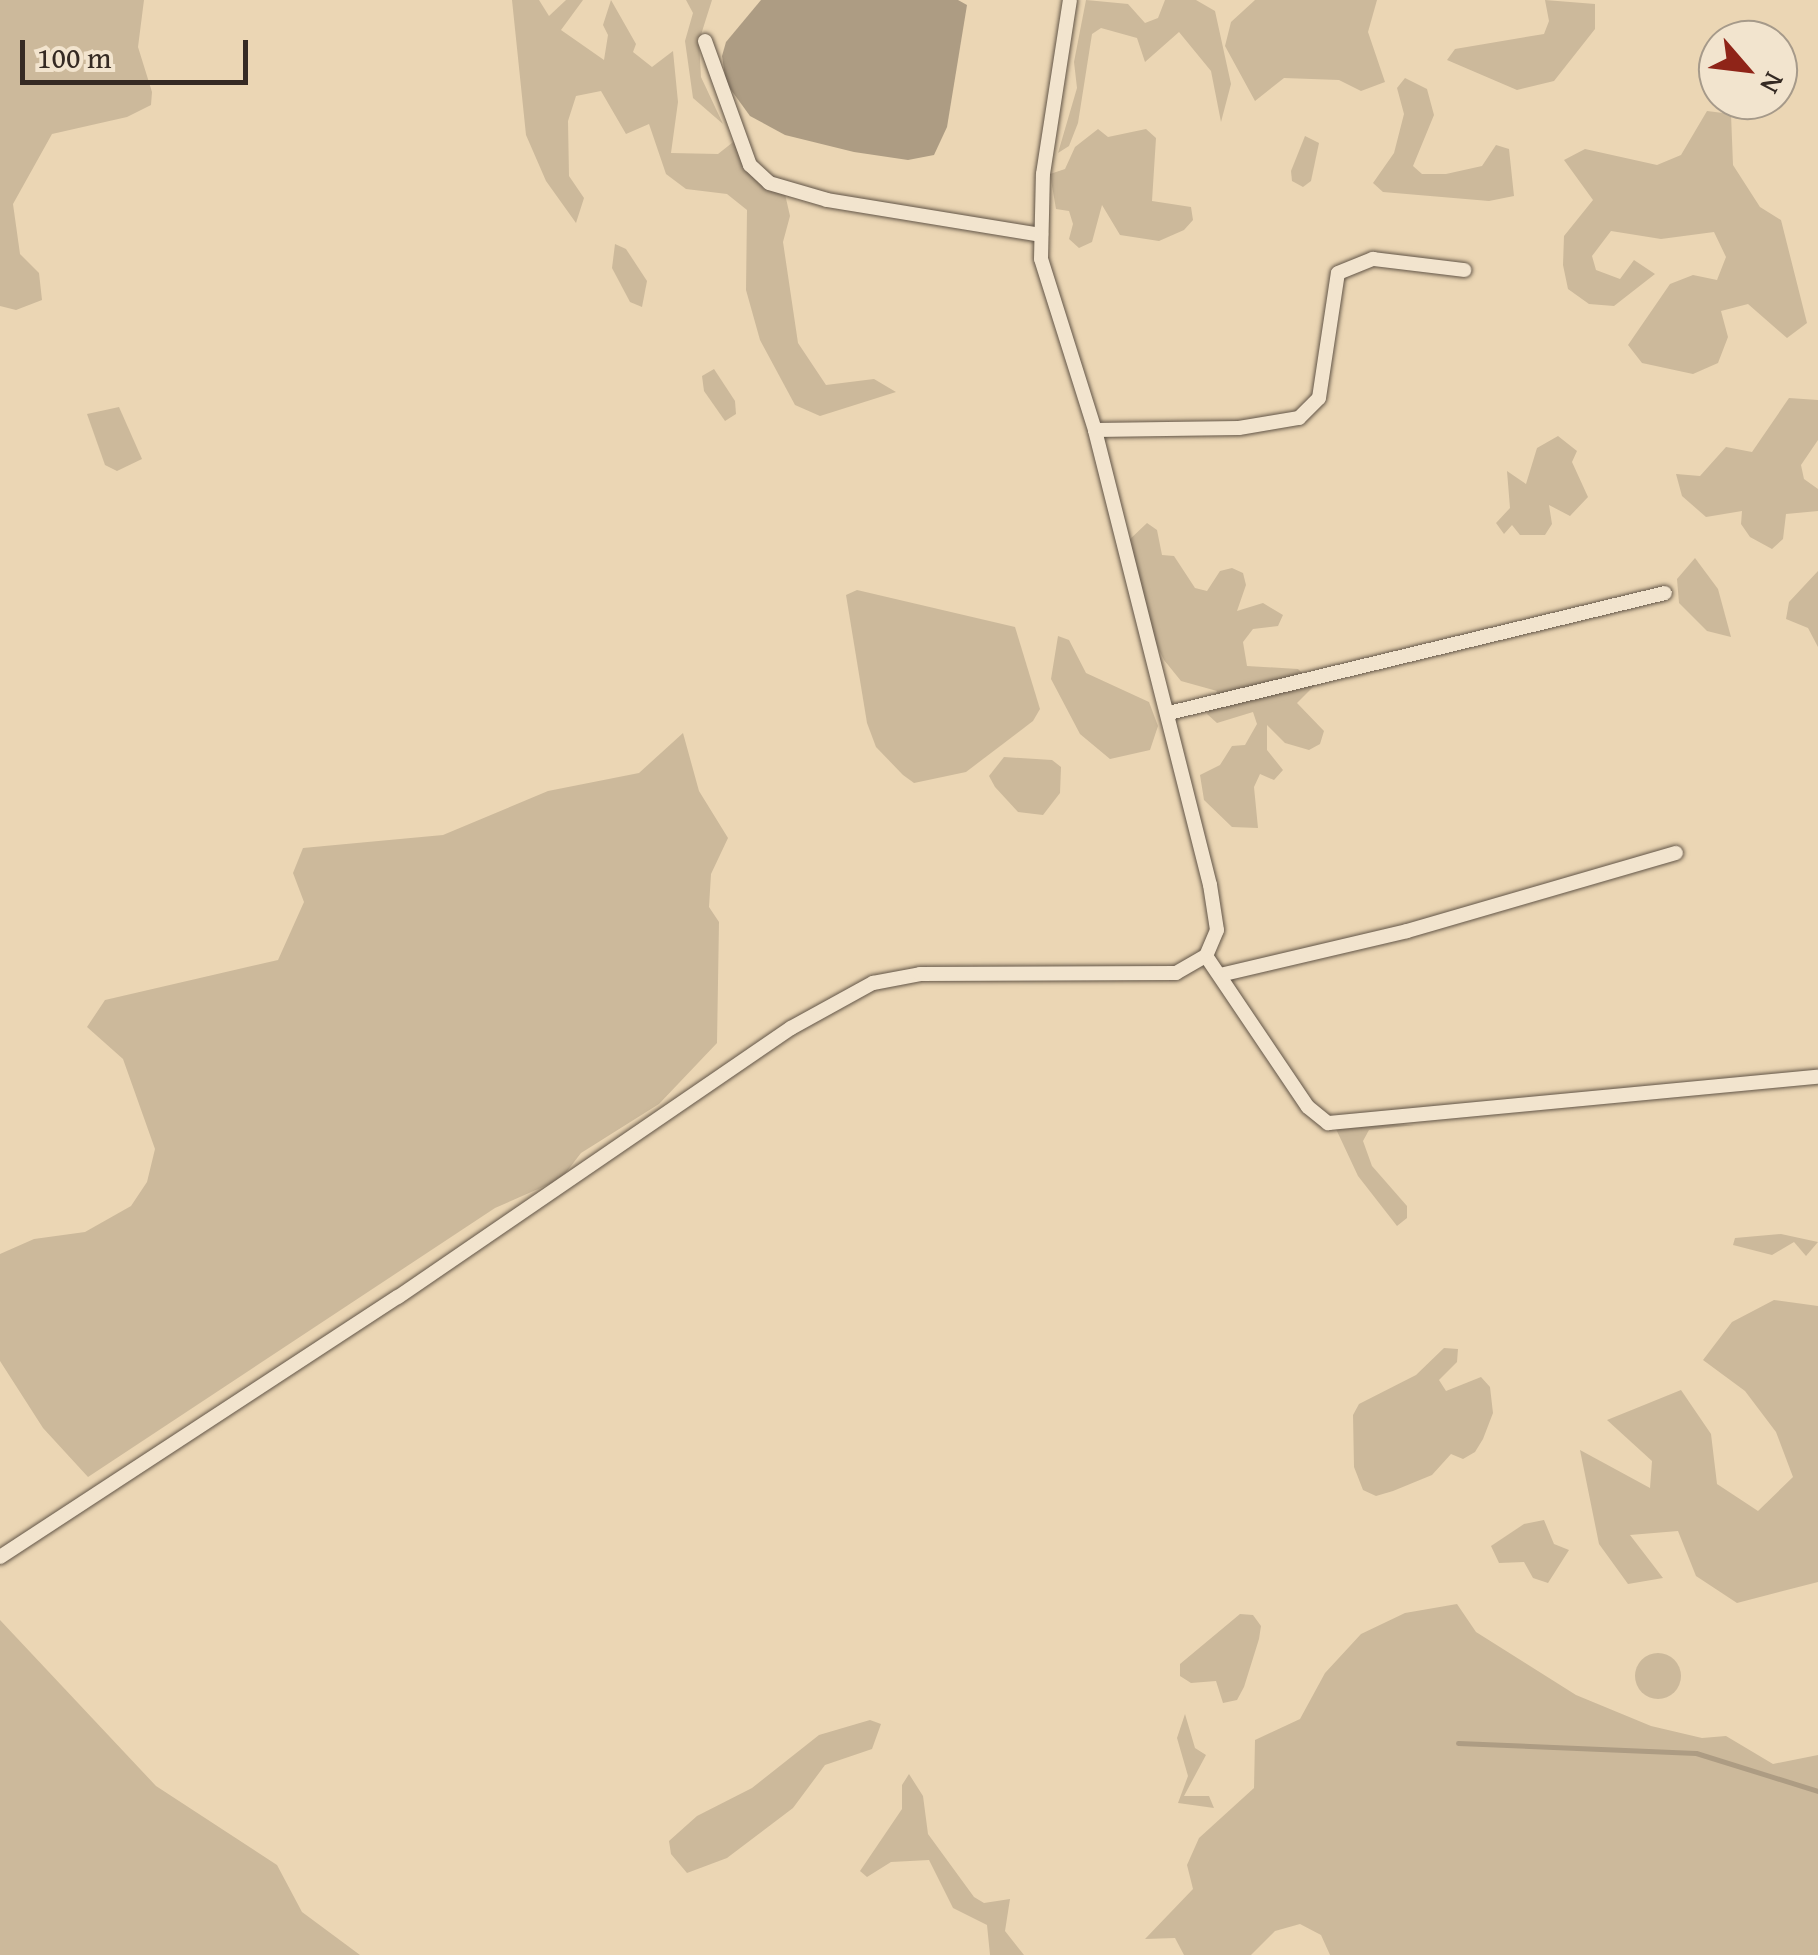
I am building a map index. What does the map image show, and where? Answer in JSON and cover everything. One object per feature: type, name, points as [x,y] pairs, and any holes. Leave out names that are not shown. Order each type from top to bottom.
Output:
[{"type":"street","points":[[0,1557],[398,1298],[791,1028],[873,982],[920,974],[1176,973],[1206,956],[1216,911],[1095,430],[1050,295],[1041,236],[1042,174],[1070,0]]},
{"type":"street","points":[[705,41],[709,68],[750,165],[769,183],[827,200],[1041,236]]},
{"type":"street","points":[[1095,430],[1238,428],[1300,418],[1319,398],[1338,273],[1349,264],[1373,259],[1464,270]]},
{"type":"street","points":[[1168,713],[1665,593]]},
{"type":"street","points":[[1220,975],[1407,931],[1676,853]]},
{"type":"street","points":[[1206,956],[1308,1107],[1328,1124],[1818,1077]]},
{"type":"shaded area","points":[[0,0],[144,0],[138,47],[152,92],[151,105],[127,117],[52,134],[13,204],[20,254],[39,273],[42,300],[16,310],[0,306]]},
{"type":"shaded area","points":[[512,0],[539,0],[549,16],[566,0],[583,0],[561,30],[604,60],[608,35],[603,25],[611,0],[636,44],[633,52],[652,67],[673,51],[678,102],[671,153],[718,154],[737,139],[746,165],[785,194],[790,216],[783,242],[798,343],[826,385],[874,379],[896,392],[820,416],[795,405],[760,340],[746,290],[747,210],[727,194],[686,189],[666,174],[649,124],[626,134],[601,91],[576,96],[568,121],[569,176],[584,198],[576,223],[546,181],[526,135]]},
{"type":"shaded area","points":[[686,0],[712,0],[699,41],[701,77],[723,124],[693,98],[685,41],[693,13]]},
{"type":"shaded area","points":[[761,0],[958,0],[967,5],[947,127],[934,155],[908,160],[854,152],[785,135],[750,116],[726,83],[722,56],[726,42]]},
{"type":"shaded area","points":[[1086,0],[1128,4],[1145,23],[1158,18],[1165,0],[1196,0],[1215,11],[1231,84],[1221,122],[1211,71],[1179,32],[1145,62],[1137,38],[1101,28],[1092,34],[1078,123],[1069,146],[1058,153],[1077,88],[1074,62]]},
{"type":"shaded area","points":[[1255,0],[1377,0],[1368,32],[1385,82],[1361,91],[1339,80],[1284,78],[1255,101],[1225,46],[1231,22]]},
{"type":"shaded area","points":[[1545,0],[1595,4],[1595,29],[1554,81],[1517,90],[1447,60],[1455,49],[1544,34],[1549,21]]},
{"type":"shaded area","points":[[1405,78],[1427,89],[1434,115],[1413,166],[1422,174],[1446,174],[1482,166],[1496,145],[1509,149],[1514,196],[1489,201],[1383,192],[1373,183],[1394,153],[1404,114],[1397,88]]},
{"type":"shaded area","points":[[1702,120],[1731,120],[1733,165],[1760,207],[1781,220],[1807,323],[1787,338],[1748,304],[1721,311],[1728,337],[1718,363],[1693,374],[1642,363],[1628,345],[1670,284],[1693,275],[1717,280],[1726,257],[1714,232],[1661,239],[1611,231],[1592,256],[1596,270],[1620,279],[1634,260],[1655,274],[1614,306],[1589,304],[1568,289],[1563,265],[1564,236],[1593,200],[1564,160],[1585,149],[1657,165],[1681,155]]},
{"type":"shaded area","points":[[1098,129],[1108,137],[1146,129],[1156,138],[1152,201],[1191,207],[1193,220],[1184,230],[1159,241],[1120,235],[1102,205],[1092,242],[1079,248],[1069,239],[1073,224],[1069,211],[1056,209],[1050,174],[1065,169],[1075,147]]},
{"type":"shaded area","points":[[1305,136],[1319,143],[1311,181],[1303,187],[1292,181],[1291,171]]},
{"type":"shaded area","points":[[615,244],[626,249],[647,281],[642,307],[630,302],[612,268]]},
{"type":"shaded area","points":[[714,369],[735,401],[736,414],[725,421],[704,391],[702,376]]},
{"type":"shaded area","points":[[1789,398],[1818,400],[1818,440],[1801,465],[1804,479],[1818,489],[1818,511],[1786,514],[1783,539],[1772,549],[1750,537],[1741,524],[1742,511],[1706,517],[1682,496],[1676,474],[1700,476],[1726,447],[1752,452]]},
{"type":"shaded area","points":[[119,407],[142,459],[117,471],[105,465],[87,414]]},
{"type":"shaded area","points":[[1558,436],[1577,451],[1572,462],[1588,497],[1570,516],[1549,505],[1552,524],[1545,535],[1520,535],[1512,525],[1504,534],[1496,523],[1510,508],[1507,471],[1526,484],[1537,448]]},
{"type":"shaded area","points":[[1147,523],[1157,530],[1162,555],[1174,556],[1195,588],[1207,591],[1220,571],[1232,568],[1243,573],[1246,585],[1237,611],[1263,603],[1283,615],[1278,626],[1253,629],[1243,642],[1247,666],[1298,669],[1315,685],[1297,703],[1324,731],[1320,744],[1309,750],[1285,743],[1267,725],[1267,750],[1283,770],[1274,780],[1260,774],[1254,787],[1258,828],[1232,827],[1204,800],[1200,775],[1220,765],[1232,746],[1245,745],[1257,724],[1253,712],[1217,723],[1207,714],[1217,691],[1181,681],[1164,660],[1148,628],[1128,541]]},
{"type":"shaded area","points":[[1695,558],[1718,589],[1731,637],[1707,631],[1679,603],[1677,579]]},
{"type":"shaded area","points":[[1818,571],[1818,647],[1808,628],[1786,619],[1789,602]]},
{"type":"shaded area","points":[[857,590],[1015,627],[1040,709],[1033,721],[966,772],[914,783],[903,775],[876,747],[867,723],[846,595]]},
{"type":"shaded area","points":[[1058,636],[1069,640],[1086,673],[1149,702],[1158,726],[1150,750],[1110,759],[1080,734],[1051,679]]},
{"type":"shaded area","points":[[683,733],[699,791],[728,838],[711,874],[709,907],[719,922],[717,1043],[659,1104],[581,1153],[561,1179],[495,1208],[88,1477],[43,1428],[0,1361],[0,1254],[34,1239],[85,1232],[131,1206],[147,1182],[155,1149],[123,1059],[87,1027],[105,1000],[278,960],[304,902],[293,873],[303,848],[443,835],[548,791],[639,773]]},
{"type":"shaded area","points":[[1004,757],[1052,760],[1061,767],[1060,793],[1043,815],[1018,812],[995,787],[989,776]]},
{"type":"shaded area","points":[[1415,1125],[1369,1130],[1363,1141],[1372,1166],[1407,1206],[1407,1218],[1397,1226],[1358,1176],[1336,1129]]},
{"type":"shaded area","points":[[1781,1234],[1818,1242],[1806,1256],[1794,1242],[1772,1255],[1733,1245],[1735,1238]]},
{"type":"shaded area","points":[[1774,1300],[1818,1306],[1818,1582],[1737,1603],[1696,1576],[1678,1531],[1630,1535],[1663,1578],[1628,1584],[1599,1544],[1580,1450],[1650,1488],[1652,1461],[1607,1420],[1681,1390],[1711,1434],[1717,1484],[1758,1511],[1793,1477],[1776,1432],[1745,1391],[1703,1360],[1732,1322]]},
{"type":"shaded area","points":[[1444,1348],[1458,1349],[1457,1362],[1439,1380],[1446,1391],[1481,1377],[1490,1387],[1493,1413],[1483,1439],[1475,1452],[1463,1459],[1451,1454],[1432,1475],[1376,1496],[1363,1490],[1354,1467],[1353,1415],[1359,1404],[1416,1375]]},
{"type":"shaded area","points":[[1544,1520],[1554,1544],[1569,1550],[1548,1583],[1533,1578],[1524,1562],[1499,1563],[1491,1546],[1524,1524]]},
{"type":"shaded area","points":[[1457,1604],[1476,1632],[1576,1695],[1651,1726],[1702,1738],[1726,1736],[1773,1764],[1818,1755],[1818,1955],[1330,1955],[1321,1935],[1300,1924],[1275,1931],[1251,1955],[1184,1955],[1175,1938],[1145,1939],[1193,1889],[1187,1865],[1199,1838],[1254,1788],[1255,1740],[1300,1719],[1325,1673],[1361,1634],[1405,1613]]},
{"type":"shaded area","points":[[1240,1614],[1253,1615],[1261,1626],[1259,1639],[1237,1700],[1223,1703],[1216,1681],[1191,1683],[1180,1676],[1180,1664]]},
{"type":"shaded area","points":[[0,1620],[156,1786],[277,1865],[302,1912],[360,1955],[0,1955]]},
{"type":"shaded area","points":[[1658,1653],[1674,1660],[1681,1676],[1674,1692],[1658,1699],[1642,1692],[1635,1676],[1642,1660]]},
{"type":"shaded area","points":[[1185,1714],[1195,1748],[1206,1755],[1184,1796],[1209,1796],[1214,1808],[1178,1803],[1188,1776],[1177,1738]]},
{"type":"shaded area","points":[[870,1720],[881,1724],[872,1749],[825,1765],[793,1808],[727,1858],[687,1873],[671,1854],[669,1841],[697,1816],[752,1788],[819,1735]]},
{"type":"shaded area","points":[[909,1774],[923,1796],[928,1834],[974,1897],[984,1903],[1010,1899],[1005,1931],[1024,1955],[990,1955],[987,1925],[953,1908],[929,1860],[891,1862],[867,1877],[860,1871],[902,1809],[902,1785]]},
{"type":"waterway","points":[[1458,1743],[1696,1753],[1818,1791]]}]
